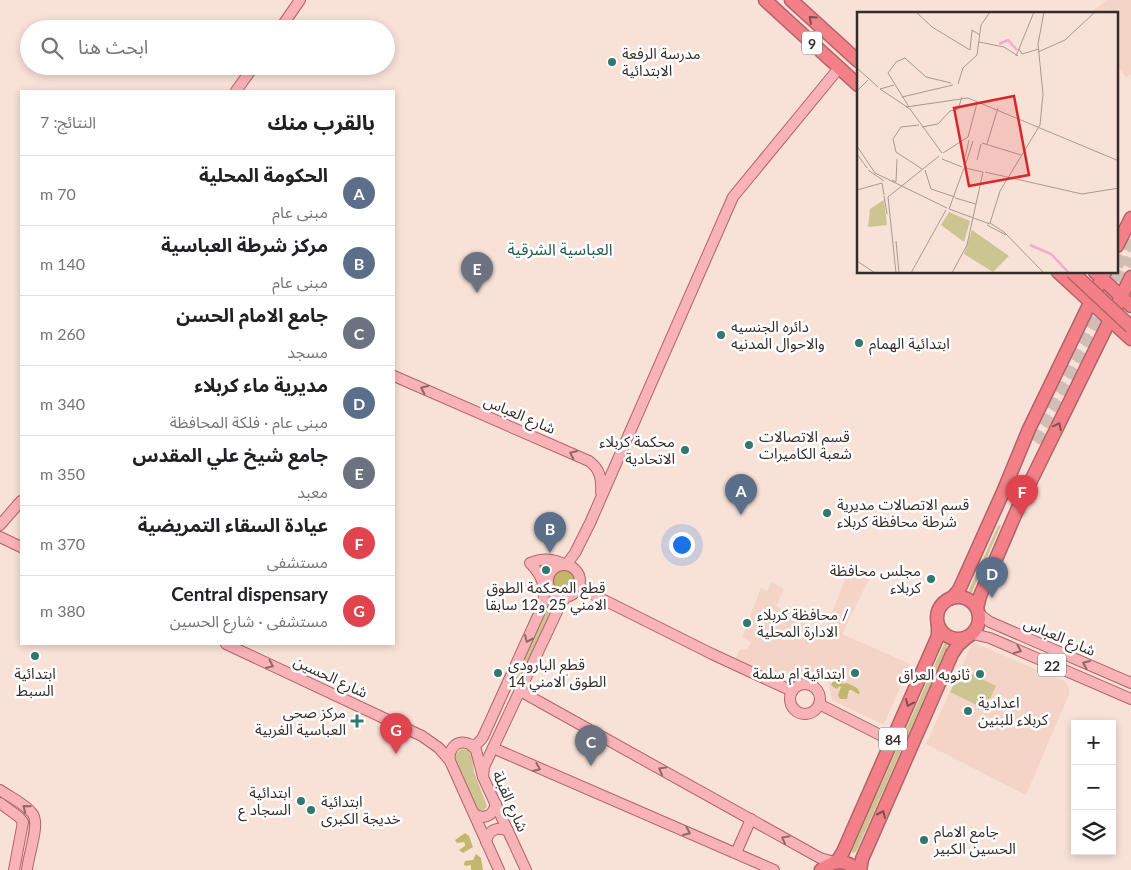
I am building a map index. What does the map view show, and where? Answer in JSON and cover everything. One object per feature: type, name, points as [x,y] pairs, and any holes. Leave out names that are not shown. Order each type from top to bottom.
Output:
[{"type":"highway","name":"9","points":[[765,0],[857,84]]},
{"type":"highway","name":"9","points":[[791,0],[857,60]]},
{"type":"highway","points":[[1118,244],[1131,218]]},
{"type":"highway","points":[[1084,274],[1131,318]]},
{"type":"highway","points":[[1004,492],[1030,429],[1090,302],[1100,275],[1128,302]]},
{"type":"highway","points":[[1021,501],[1110,320],[1128,302],[1131,278]]},
{"type":"highway","points":[[1072,279],[1090,302],[1110,320],[1126,328]]},
{"type":"highway","points":[[1072,279],[1080,300],[1079,326]]},
{"type":"highway","points":[[1072,279],[1126,328],[1131,339]]},
{"type":"highway","points":[[1102,337],[1112,329],[1126,328]]},
{"type":"highway","name":"84","points":[[1037,442],[1021,501],[980,596],[979,623],[952,654],[860,866],[834,862],[838,860],[843,852],[938,636],[937,615],[939,610],[942,604],[952,598],[959,590],[996,507],[1037,442]]},
{"type":"highway","points":[[996,507],[1004,516],[1015,515]]},
{"type":"highway","points":[[990,521],[1001,522],[1007,532]]},
{"type":"highway","points":[[952,598],[968,599],[978,611]]},
{"type":"highway","points":[[938,625],[945,635],[950,638],[955,639],[969,636]]},
{"type":"highway","points":[[821,870],[834,862]]},
{"type":"main road","points":[[286,20],[300,0]]},
{"type":"main road","points":[[567,596],[558,596],[554,593],[549,586],[548,577],[553,569],[565,565],[575,553],[598,505],[733,197],[839,68]]},
{"type":"main road","points":[[237,90],[248,75]]},
{"type":"main road","name":"شارع العباس","points":[[395,376],[589,461],[596,467],[600,475],[601,488],[598,505]]},
{"type":"main road","points":[[0,525],[20,502]]},
{"type":"main road","points":[[0,537],[20,547]]},
{"type":"main road","points":[[483,777],[483,771],[493,748],[562,603],[578,587],[580,580],[578,573],[573,568],[548,559],[530,563],[540,575],[543,583],[545,591],[542,607],[483,737],[478,743],[455,745],[449,754],[450,761],[499,870]]},
{"type":"main road","points":[[578,587],[712,654],[792,691]]},
{"type":"main road","name":"شارع العباس","points":[[978,611],[990,622],[1131,683]]},
{"type":"main road","name":"شارع العباس","points":[[969,636],[990,638],[1131,699]]},
{"type":"main road","name":"شارع الحسين","points":[[228,645],[422,736],[438,748],[450,761]]},
{"type":"main road","points":[[802,684],[811,685],[818,691],[819,704],[810,713],[802,714],[790,703],[792,691],[802,684]]},
{"type":"main road","points":[[520,690],[823,860],[834,862]]},
{"type":"main road","points":[[819,704],[892,741]]},
{"type":"main road","name":"شارع القبلة","points":[[471,745],[477,753],[483,777],[526,870]]},
{"type":"main road","points":[[493,748],[774,870]]},
{"type":"main road","points":[[0,790],[30,810],[35,820],[27,870]]},
{"type":"main road","points":[[0,803],[20,817],[23,822],[14,870]]},
{"type":"main road","points":[[474,814],[482,817],[490,815],[495,809],[496,804]]},
{"type":"main road","points":[[736,853],[750,819]]},
{"type":"main road","points":[[486,842],[490,832],[498,828],[508,831]]},
{"type":"shaded area","points":[[1107,0],[1131,0],[1131,74],[1126,77],[1118,66],[1118,12],[1092,12]]},
{"type":"shaded area","points":[[1001,525],[970,593],[969,590],[998,526]]},
{"type":"shaded area","points":[[564,568],[572,572],[576,580],[572,588],[564,592],[556,588],[552,580],[556,572]]},
{"type":"shaded area","points":[[849,570],[870,577],[842,634],[910,664],[885,722],[882,724],[832,700],[829,685],[822,674],[815,687],[802,684],[795,688],[733,663],[740,649],[747,650],[751,642],[742,637],[761,588],[767,591],[772,582],[784,589],[776,606],[823,635]]},
{"type":"shaded area","points":[[551,600],[556,602],[519,680],[514,678]]},
{"type":"shaded area","points":[[974,643],[1064,681],[1069,688],[1069,694],[1026,795],[926,744]]},
{"type":"shaded area","points":[[944,644],[947,644],[947,647],[856,852],[852,853],[852,850]]},
{"type":"shaded area","points":[[961,669],[996,686],[985,709],[950,692]]},
{"type":"shaded area","points":[[830,675],[843,681],[843,684],[847,683],[857,688],[860,693],[849,690],[847,699],[840,699],[838,695],[841,687],[836,689],[831,685],[833,681]]},
{"type":"shaded area","points":[[461,749],[468,750],[472,756],[474,772],[487,806],[484,810],[479,811],[476,807],[456,762],[456,754]]},
{"type":"shaded area","points":[[465,833],[469,836],[473,847],[463,853],[459,850],[465,846],[464,842],[457,843],[455,840]]},
{"type":"shaded area","points":[[476,854],[481,858],[483,870],[471,870],[471,865],[465,866],[464,864],[465,861],[473,860]]},
{"type":"tunnel","points":[[1118,264],[1131,238]]},
{"type":"tunnel","points":[[1041,445],[1131,258]]},
{"type":"tunnel","points":[[1032,440],[1113,274]]},
{"type":"place","name":"مدرسة الرفعة الابتدائية","points":[[612,62]]},
{"type":"place","name":"جامع شيخ علي المقدس","points":[[477,293]]},
{"type":"place","name":"دائره الجنسيه والاحوال المدنيه","points":[[721,335]]},
{"type":"place","name":"ابتدائية الهمام","points":[[859,343]]},
{"type":"place","name":"قسم الاتصالات شعبة الكاميرات","points":[[749,445]]},
{"type":"place","name":"محكمة كربلاء الاتحادية","points":[[685,450]]},
{"type":"place","name":"قسم الاتصالات مديرية شرطة محافظة كربلاء","points":[[827,513]]},
{"type":"place","name":"الحكومة المحلية","points":[[741,515]]},
{"type":"place","name":"عيادة السقاء التمريضية","points":[[1022,516]]},
{"type":"place","name":"مركز شرطة العباسية","points":[[550,553]]},
{"type":"place","name":"قطع المحكمة الطوق الامني 25 و12 سابقا","points":[[546,570]]},
{"type":"place","name":"مجلس محافظة كربلاء","points":[[931,579]]},
{"type":"place","name":"مديرية ماء كربلاء","points":[[992,598]]},
{"type":"place","name":"محافظة كربلاء / الادارة المحلية","points":[[747,623]]},
{"type":"place","name":"ابتدائية السبط","points":[[35,656]]},
{"type":"place","name":"قطع البارودي الطوق الامني 14","points":[[498,673]]},
{"type":"place","name":"ابتدائية ام سلمة","points":[[855,673]]},
{"type":"place","name":"ثانويه العراق","points":[[980,674]]},
{"type":"place","name":"اعدادية كربلاء للبنين","points":[[968,711]]},
{"type":"place","name":"مركز صحي العباسية الغربية","points":[[357,721]]},
{"type":"place","name":"Central dispensary","points":[[396,754]]},
{"type":"place","name":"جامع الامام الحسن","points":[[591,766]]},
{"type":"place","name":"ابتدائية السجاد ع","points":[[301,801]]},
{"type":"place","name":"ابتدائية خديجة الكبرى","points":[[311,810]]},
{"type":"place","name":"جامع الامام الحسين الكبير","points":[[924,840]]},
{"type":"district","name":"العباسية الشرقية","points":[[560,248]]}]
